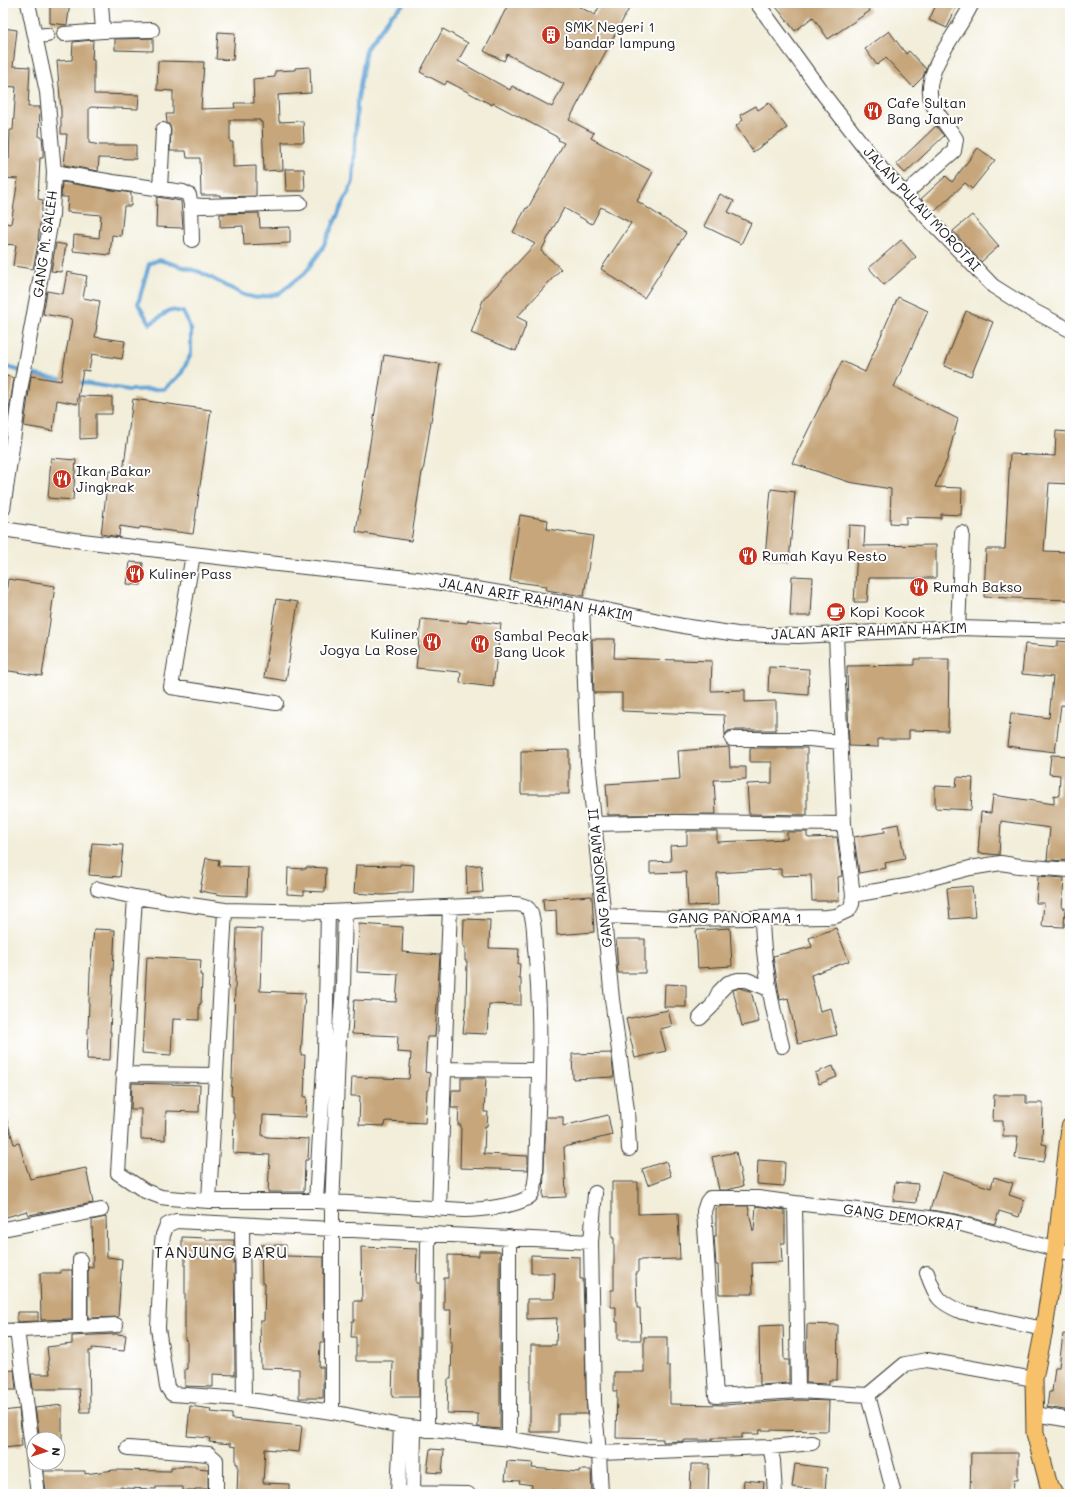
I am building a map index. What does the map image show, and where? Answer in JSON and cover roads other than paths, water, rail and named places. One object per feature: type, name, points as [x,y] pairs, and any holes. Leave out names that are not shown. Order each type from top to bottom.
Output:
[{"type":"main road","points":[[1054,1494],[1050,1486],[1035,1433],[1034,1379],[1044,1329],[1063,1252],[1070,1127]]},
{"type":"street","name":"GANG M. SALEH","points":[[3,509],[21,385],[52,215],[54,172],[41,36],[28,3]]},
{"type":"street","points":[[101,3],[102,31]]},
{"type":"street","name":"JALAN PULAU MOROTAI","points":[[757,3],[824,95],[874,159],[905,194],[993,286],[1028,308],[1070,330]]},
{"type":"street","points":[[905,194],[954,150],[956,139],[932,104],[929,90],[933,72],[972,3]]},
{"type":"street","points":[[64,34],[102,31],[152,30]]},
{"type":"street","points":[[160,189],[162,130]]},
{"type":"street","points":[[54,172],[183,192],[189,195],[191,205],[192,240]]},
{"type":"street","points":[[191,205],[300,204]]},
{"type":"street","name":"JALAN ARIF RAHMAN HAKIM","points":[[3,529],[74,540],[417,579],[540,600],[582,605],[683,626],[737,634],[798,636],[836,635],[958,628],[1070,631]]},
{"type":"street","points":[[958,628],[962,533]]},
{"type":"street","points":[[192,554],[172,687],[276,703]]},
{"type":"street","name":"GANG PANORAMA II","points":[[582,605],[588,761],[612,999],[627,1110],[629,1149]]},
{"type":"street","points":[[836,635],[844,824],[853,895],[911,885],[970,868],[1001,863],[1070,870]]},
{"type":"street","points":[[732,739],[809,739],[841,742]]},
{"type":"street","points":[[594,824],[676,822],[844,824]]},
{"type":"street","points":[[98,889],[135,897],[225,910],[345,912],[519,904],[529,910],[532,918],[538,1000],[538,1070],[536,1174],[531,1196],[508,1205],[484,1210],[439,1209],[332,1216],[242,1225],[176,1221],[168,1225],[162,1242],[158,1328],[167,1387],[172,1394],[244,1399],[332,1412],[414,1428],[509,1439],[599,1453],[770,1448],[812,1443]]},
{"type":"street","name":"GANG PANORAMA 1","points":[[604,916],[680,919],[836,916],[850,910],[853,895]]},
{"type":"street","points":[[135,897],[118,1173],[145,1191],[161,1197],[209,1201],[316,1201],[332,1216],[428,1234],[591,1242]]},
{"type":"street","points":[[439,1209],[450,907]]},
{"type":"street","points":[[209,1201],[225,910]]},
{"type":"street","points":[[316,1201],[325,1051],[328,912]]},
{"type":"street","points":[[332,1412],[332,1216],[345,912]]},
{"type":"street","points":[[762,918],[769,989],[782,1046]]},
{"type":"street","points":[[700,1018],[712,1006],[719,992],[728,983],[738,980],[748,980],[769,989]]},
{"type":"street","points":[[444,1070],[538,1070]]},
{"type":"street","points":[[123,1074],[215,1075]]},
{"type":"street","points":[[596,1193],[591,1242],[594,1402],[601,1494]]},
{"type":"street","name":"GANG DEMOKRAT","points":[[798,1391],[716,1396],[704,1211],[710,1198],[758,1198],[922,1217],[954,1222],[1063,1252]]},
{"type":"street","points":[[795,1203],[798,1391],[868,1394],[905,1364],[927,1360],[1034,1379]]},
{"type":"street","points":[[3,1228],[101,1210]]},
{"type":"street","points":[[242,1225],[244,1399]]},
{"type":"street","points":[[413,1493],[414,1428],[428,1234]]},
{"type":"street","points":[[509,1237],[509,1439]]},
{"type":"street","points":[[80,1260],[80,1326]]},
{"type":"street","points":[[927,1274],[934,1293],[942,1302],[953,1308],[962,1312],[1044,1329]]},
{"type":"street","points":[[3,1331],[116,1325]]},
{"type":"street","points":[[17,1330],[30,1431]]},
{"type":"street","points":[[868,1394],[894,1494]]},
{"type":"street","points":[[1035,1414],[1070,1420]]},
{"type":"street","points":[[414,1428],[398,1493],[468,1494]]},
{"type":"street","points":[[128,1448],[208,1454],[216,1460],[216,1494]]},
{"type":"street","points":[[770,1448],[773,1461],[775,1494]]},
{"type":"street","points":[[35,1471],[38,1494]]},
{"type":"waterway","points":[[77,382],[129,390],[164,389],[181,374],[191,354],[191,329],[183,312],[170,310],[150,324],[138,304],[149,264],[159,260],[200,272],[244,295],[257,298],[278,294],[305,273],[322,249],[353,182],[357,104],[366,49],[391,15],[405,3]]},
{"type":"waterway","points":[[3,366],[40,376],[66,380]]},
{"type":"place","name":"SMK Negeri 1 bandar lampung","points":[[551,35]]},
{"type":"place","name":"Cafe Sultan Bang Janur","points":[[873,111]]},
{"type":"place","name":"Ikan Bakar Jingkrak","points":[[62,479]]},
{"type":"place","name":"Rumah Kayu Resto","points":[[748,556]]},
{"type":"place","name":"Kuliner Pass","points":[[135,574]]},
{"type":"place","name":"Rumah Bakso","points":[[919,587]]},
{"type":"place","name":"Kopi Kocok","points":[[836,612]]},
{"type":"place","name":"Kuliner Jogya La Rose","points":[[432,642]]},
{"type":"place","name":"Sambal Pecak Bang Ucok","points":[[480,644]]},
{"type":"district","name":"TANJUNG BARU","points":[[221,1252]]}]
